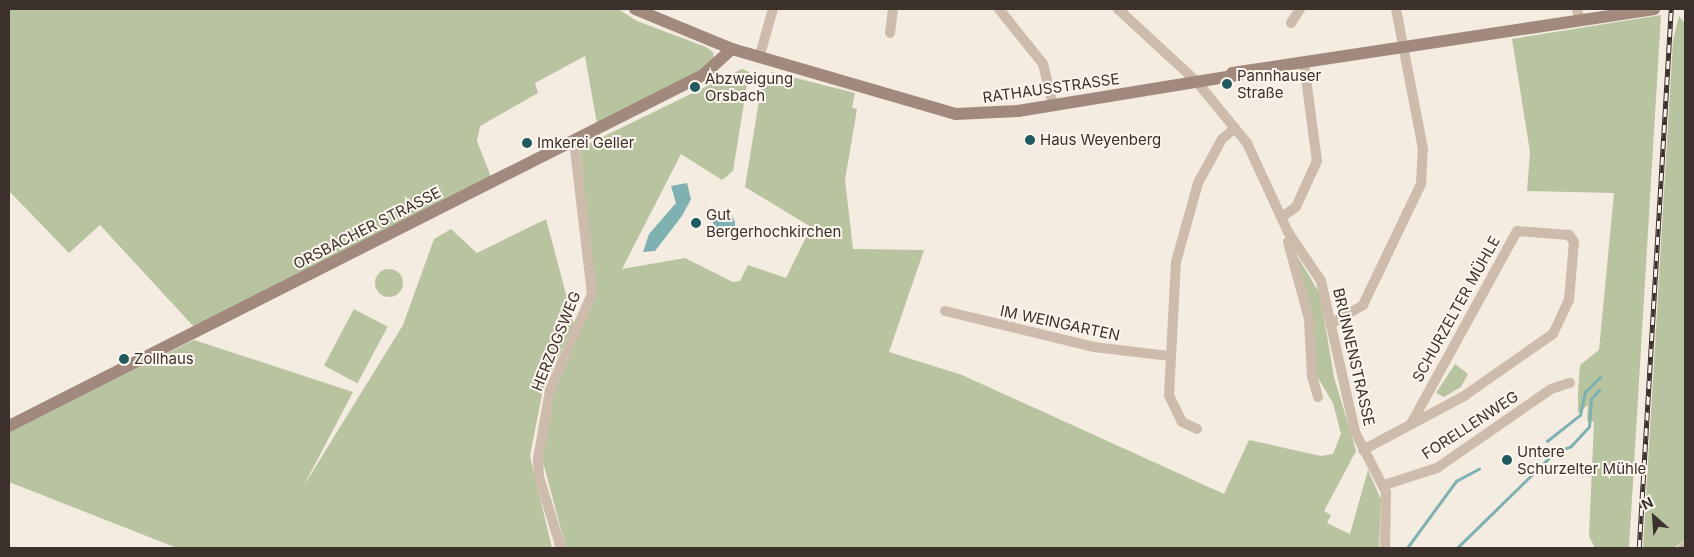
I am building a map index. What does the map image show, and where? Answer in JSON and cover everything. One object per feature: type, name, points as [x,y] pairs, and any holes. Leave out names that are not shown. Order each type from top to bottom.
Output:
[{"type":"street","name":"RATHAUSSTRASSE","points":[[635,9],[649,12],[732,49],[759,58],[956,114],[985,115],[1405,48],[1578,15],[1654,9]]},
{"type":"street","points":[[759,58],[773,9]]},
{"type":"street","points":[[890,33],[893,9]]},
{"type":"street","points":[[999,9],[1043,64],[1053,105]]},
{"type":"street","points":[[1118,9],[1200,81]]},
{"type":"street","points":[[1291,23],[1300,9]]},
{"type":"street","points":[[1334,322],[1363,305],[1421,184],[1423,149],[1396,9]]},
{"type":"street","name":"ORSBACHER STRASSE","points":[[9,426],[718,67],[732,49]]},
{"type":"street","points":[[1283,216],[1296,208],[1317,161],[1304,64]]},
{"type":"street","name":"BRUNNENSTRASSE","points":[[1200,81],[1258,161],[1293,240],[1321,282],[1334,322],[1339,373],[1363,450],[1384,486],[1385,548]]},
{"type":"street","points":[[1197,429],[1182,422],[1171,406],[1170,356],[1176,262],[1185,219],[1209,161],[1235,128]]},
{"type":"street","name":"HERZOGSWEG","points":[[561,548],[539,477],[538,459],[550,390],[592,294],[574,141]]},
{"type":"street","name":"SCHURZELTER MÜHLE","points":[[1363,450],[1486,382],[1553,334],[1569,300],[1574,242],[1568,235],[1517,231],[1410,424]]},
{"type":"street","points":[[1293,240],[1288,242],[1309,319],[1312,376],[1318,397]]},
{"type":"street","name":"IM WEINGARTEN","points":[[945,311],[1084,345],[1170,356]]},
{"type":"street","name":"FORELLENWEG","points":[[1384,486],[1437,468],[1551,390],[1570,383]]},
{"type":"green space","points":[[9,9],[618,9],[637,21],[706,47],[713,52],[714,60],[709,67],[597,124],[585,56],[535,83],[538,93],[480,126],[477,141],[491,177],[195,328],[100,225],[69,253],[9,191]]},
{"type":"green space","points":[[1661,15],[1629,548],[1595,548],[1589,536],[1594,422],[1587,421],[1588,405],[1578,413],[1578,392],[1580,365],[1599,350],[1614,193],[1527,191],[1530,152],[1512,39]]},
{"type":"green space","points":[[1679,16],[1685,23],[1685,540],[1674,548],[1643,548],[1673,40]]},
{"type":"green space","points":[[742,69],[749,72],[733,171],[722,180],[681,154],[622,269],[685,258],[733,282],[740,281],[748,265],[786,278],[811,227],[745,187],[763,76],[772,72],[855,93],[852,108],[857,109],[845,180],[853,249],[924,250],[889,352],[962,375],[1224,494],[1249,440],[1321,456],[1333,454],[1341,434],[1333,403],[1315,373],[1293,249],[1320,294],[1334,377],[1356,451],[1324,511],[1331,515],[1327,523],[1350,534],[1368,470],[1381,499],[1379,548],[566,548],[540,451],[554,392],[595,294],[580,148]]},
{"type":"green space","points":[[546,219],[574,324],[543,389],[530,456],[552,548],[177,548],[9,482],[9,431],[194,340],[353,392],[303,487],[403,325],[434,239],[451,229],[477,253]]},
{"type":"green space","points":[[389,269],[399,273],[403,283],[399,293],[389,297],[379,293],[375,283],[379,273]]},
{"type":"green space","points":[[354,309],[388,327],[358,383],[324,366]]},
{"type":"green space","points":[[1455,364],[1468,374],[1461,387],[1444,397],[1436,393]]},
{"type":"water","points":[[687,183],[691,199],[682,216],[655,251],[643,252],[649,234],[676,203],[671,186]]},
{"type":"water","points":[[724,213],[732,216],[735,224],[732,232],[724,235],[716,232],[713,224],[716,216]]},
{"type":"waterway","points":[[1547,441],[1580,415],[1585,392],[1600,377]]},
{"type":"waterway","points":[[1457,548],[1554,453],[1571,446],[1589,427],[1591,399],[1599,390]]},
{"type":"waterway","points":[[1407,548],[1456,481],[1479,469]]},
{"type":"railway","points":[[1639,548],[1671,9]]},
{"type":"place","name":"Pannhauser Straße","points":[[1227,84]]},
{"type":"place","name":"Abzweigung Orsbach","points":[[695,87]]},
{"type":"place","name":"Haus Weyenberg","points":[[1030,140]]},
{"type":"place","name":"Imkerei Geller","points":[[527,143]]},
{"type":"place","name":"Gut Bergerhochkirchen","points":[[696,223]]},
{"type":"place","name":"Zollhaus","points":[[124,359]]},
{"type":"place","name":"Untere Schurzelter Mühle","points":[[1507,460]]}]
